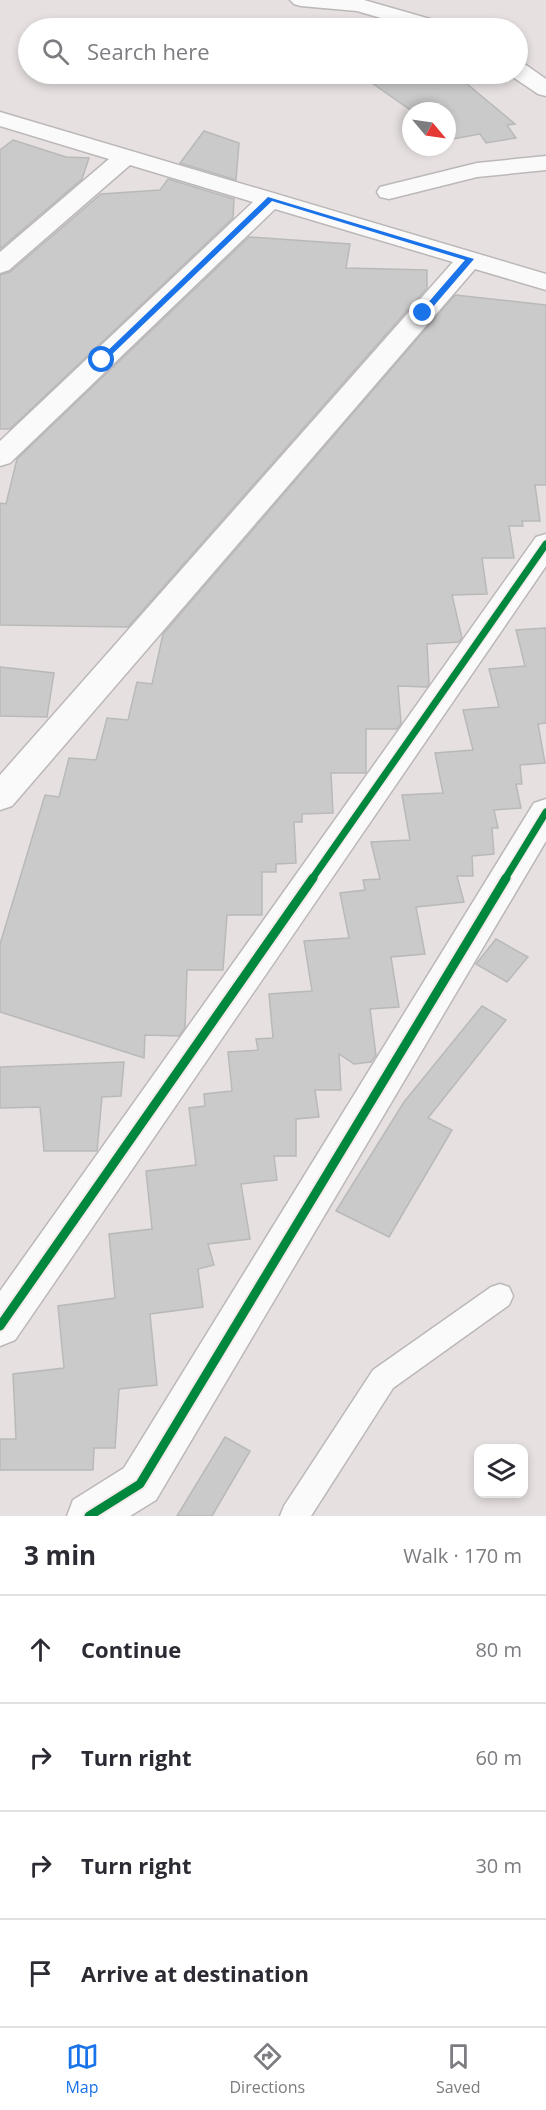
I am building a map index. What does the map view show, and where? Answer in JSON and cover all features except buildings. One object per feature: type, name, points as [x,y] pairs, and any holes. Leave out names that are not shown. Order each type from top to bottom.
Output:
[{"type":"street","points":[[301,0],[359,5],[403,18]]},
{"type":"street","points":[[528,77],[546,90]]},
{"type":"street","points":[[0,119],[546,282]]},
{"type":"street","points":[[0,265],[127,156]]},
{"type":"street","points":[[388,192],[477,170],[546,163]]},
{"type":"street","points":[[0,457],[271,199]]},
{"type":"street","points":[[0,797],[470,259]]},
{"type":"street","points":[[0,1326],[546,544]]},
{"type":"street","points":[[89,1516],[140,1484],[546,812]]},
{"type":"lane","points":[[294,1516],[383,1379],[500,1296]]},
{"type":"cycle path","points":[[0,1326],[546,544]]},
{"type":"cycle path","points":[[89,1516],[140,1484],[546,812]]},
{"type":"route","points":[[102,360],[271,199],[470,259],[423,313]]}]
